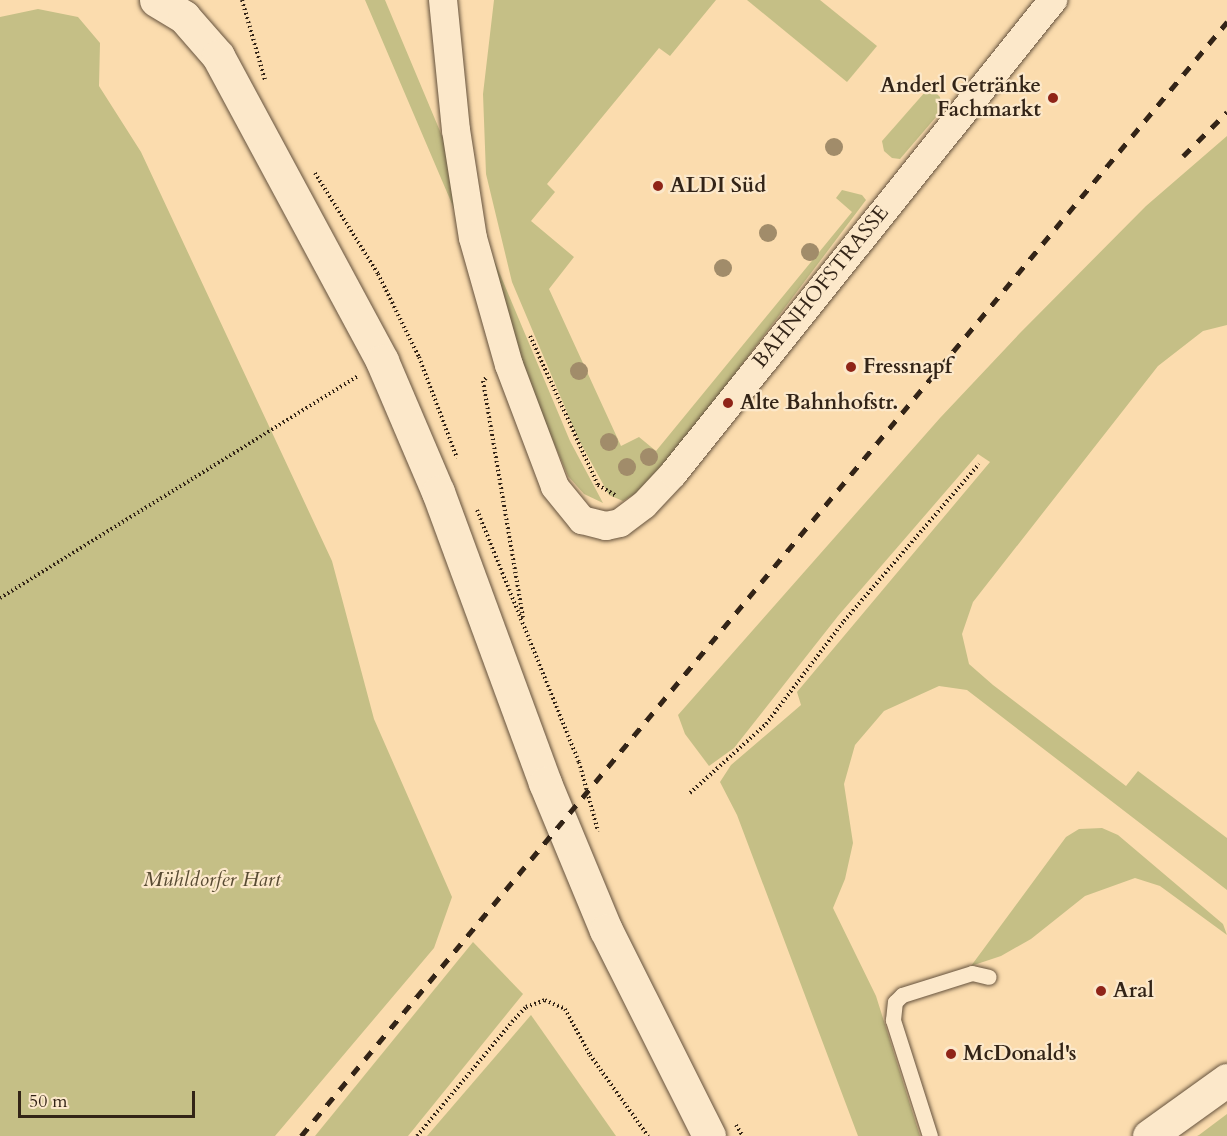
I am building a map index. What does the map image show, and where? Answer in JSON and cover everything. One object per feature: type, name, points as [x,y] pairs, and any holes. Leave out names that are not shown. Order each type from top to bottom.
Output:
[{"type":"main road","points":[[156,0],[184,17],[218,56]]},
{"type":"main road","points":[[201,0],[218,56],[382,361],[438,492],[545,783],[606,930],[709,1134]]},
{"type":"main road","points":[[1149,1136],[1227,1080]]},
{"type":"street","points":[[443,0],[456,130],[473,238],[508,365]]},
{"type":"street","name":"BAHNHOFSTRASSE","points":[[508,365],[555,487],[569,509],[582,520],[606,526],[620,523],[644,506],[1053,0]]},
{"type":"lane","points":[[930,1136],[893,1020],[896,1002],[902,995],[972,973],[989,977]]},
{"type":"path","points":[[525,325],[598,485],[626,500]]},
{"type":"path","points":[[525,628],[483,381],[490,373],[537,353]]},
{"type":"path","points":[[0,597],[382,361]]},
{"type":"path","points":[[690,793],[766,724],[844,621],[979,464]]},
{"type":"path","points":[[417,1136],[519,1015],[545,1000],[565,1010],[590,1055],[648,1136]]},
{"type":"green space","points":[[365,0],[385,0],[570,441],[603,503],[584,494],[568,476]]},
{"type":"green space","points":[[494,0],[716,0],[670,56],[659,48],[547,184],[555,192],[531,221],[574,257],[549,289],[621,446],[639,437],[656,451],[852,212],[836,198],[842,190],[862,195],[866,200],[667,464],[641,490],[623,501],[609,495],[578,438],[512,282],[486,174],[483,94]]},
{"type":"green space","points":[[747,0],[820,0],[877,46],[847,82]]},
{"type":"green space","name":"Mühldorfer Hart","points":[[38,9],[78,17],[100,43],[99,86],[141,152],[332,561],[374,719],[452,897],[434,948],[275,1136],[0,1136],[0,17]]},
{"type":"green space","points":[[933,90],[940,97],[942,110],[900,159],[892,158],[884,151],[882,141],[925,92]]},
{"type":"green space","points":[[1227,136],[1227,325],[1203,331],[1158,366],[973,602],[962,634],[969,664],[993,685],[1126,786],[1138,771],[1227,838],[1227,890],[967,690],[939,686],[884,711],[855,745],[844,784],[853,843],[845,879],[833,908],[876,996],[920,1136],[858,1136],[737,815],[720,782],[731,765],[801,705],[797,692],[990,462],[978,454],[838,616],[734,748],[709,766],[685,734],[678,715],[940,418],[1020,333],[1146,206]]},
{"type":"green space","points":[[1102,828],[1118,835],[1223,924],[1227,935],[1160,886],[1135,878],[1085,896],[1031,939],[1001,956],[971,966],[1066,837],[1079,829]]},
{"type":"green space","points":[[473,942],[523,994],[408,1136],[315,1136]]},
{"type":"green space","points":[[531,1015],[616,1136],[427,1136]]},
{"type":"green space","points":[[1227,1114],[1227,1136],[1197,1136],[1199,1135]]},
{"type":"railway","points":[[301,1136],[1227,22]]},
{"type":"railway","points":[[1183,156],[1227,112]]},
{"type":"place","name":"Anderl Getränke Fachmarkt","points":[[1053,98]]},
{"type":"place","name":"ALDI Süd","points":[[658,186]]},
{"type":"place","name":"Fressnapf","points":[[851,367]]},
{"type":"place","name":"Alte Bahnhofstr.","points":[[728,403]]},
{"type":"place","name":"Aral","points":[[1101,991]]},
{"type":"place","name":"McDonald's","points":[[951,1054]]}]
